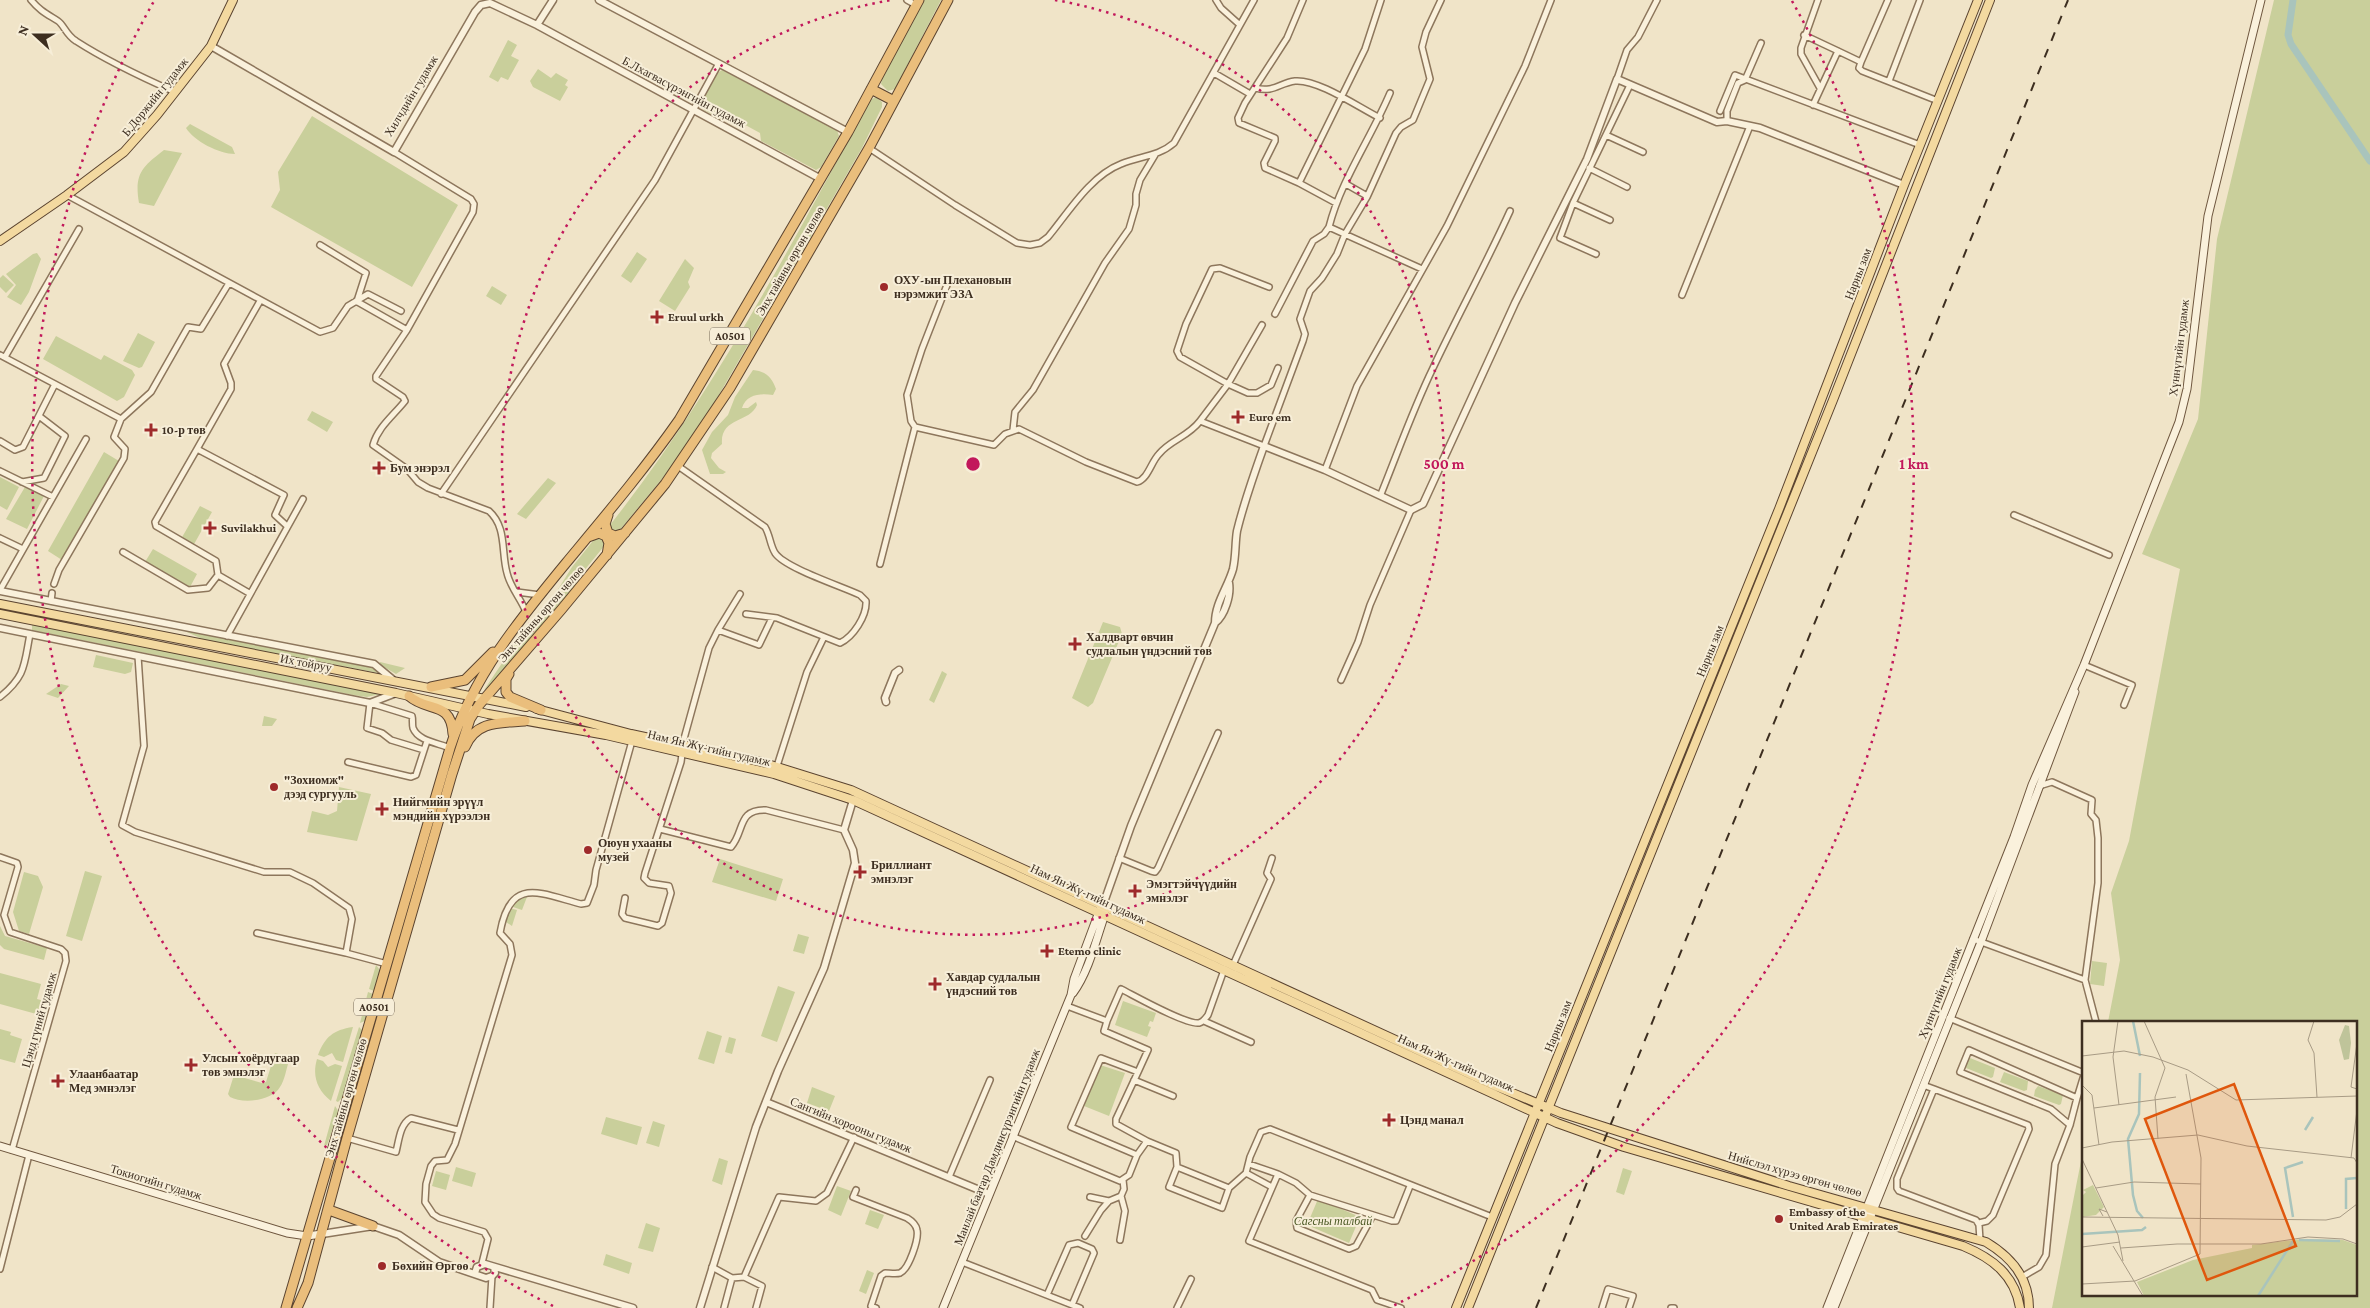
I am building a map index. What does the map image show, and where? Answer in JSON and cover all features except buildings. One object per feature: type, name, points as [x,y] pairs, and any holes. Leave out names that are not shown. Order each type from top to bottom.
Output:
[{"type":"highway","name":"Энх тайвны өргөн чөлөө","points":[[298,1308],[308,1283],[347,1138],[452,774],[470,719],[484,698],[518,661],[607,555],[678,466],[735,380],[869,148],[948,0]]},
{"type":"highway","name":"Энх тайвны өргөн чөлөө","points":[[286,1308],[453,737],[464,708],[500,645],[655,455],[679,420],[848,132],[917,3]]},
{"type":"highway","points":[[871,89],[894,101]]},
{"type":"highway","points":[[610,510],[605,521],[607,531],[615,536],[626,532]]},
{"type":"highway","points":[[588,537],[599,533],[606,536],[609,544],[607,555]]},
{"type":"highway","points":[[430,686],[465,680],[500,645]]},
{"type":"highway","points":[[518,661],[506,679],[506,692],[510,697],[541,710]]},
{"type":"highway","points":[[409,696],[417,702],[445,711],[450,716],[453,737]]},
{"type":"highway","points":[[452,774],[467,742],[480,727],[497,722],[526,721]]},
{"type":"highway","points":[[329,1210],[373,1226]]},
{"type":"main road","name":"Б.Доржийн гудамж","points":[[0,241],[67,195],[124,152],[211,46],[233,0]]},
{"type":"main road","name":"Нарны зам","points":[[1456,1308],[1786,491],[1904,185],[1978,0]]},
{"type":"main road","name":"Нарны зам","points":[[1468,1308],[1659,834],[1990,0]]},
{"type":"main road","name":"Хүннүгийн гудамж","points":[[1827,1308],[1923,1084],[1949,1018],[2032,785],[2070,694],[2084,666],[2179,422],[2187,389],[2208,216],[2261,0]]},
{"type":"main road","name":"Их тойруу","points":[[0,604],[430,686],[541,710]]},
{"type":"main road","name":"Их тойруу","points":[[0,614],[396,693],[526,721],[606,735]]},
{"type":"main road","name":"Хүннүгийн гудамж","points":[[1870,1208],[2039,786],[2075,693],[2075,687]]},
{"type":"main road","name":"Нам Ян Жү-гийн гудамж","points":[[541,710],[774,774],[853,800],[1102,910],[1233,965],[1498,1087],[1549,1107]]},
{"type":"main road","name":"Нам Ян Жү-гийн гудамж","points":[[606,735],[777,766],[826,781],[868,797],[1224,970],[1545,1117]]},
{"type":"main road","points":[[1650,830],[1659,834]]},
{"type":"main road","name":"Манлай баатар Дамдинсүрэнгийн гудамж","points":[[943,1308],[1012,1136],[1067,1006],[1074,978],[1102,910]]},
{"type":"main road","name":"Нийслэл хүрээ өргөн чөлөө","points":[[1549,1107],[1599,1126],[1789,1186],[1980,1240],[1998,1249],[2008,1258],[2022,1277],[2027,1290],[2029,1308]]},
{"type":"main road","name":"Нийслэл хүрээ өргөн чөлөө","points":[[1545,1117],[1624,1147],[1963,1246],[1985,1255],[1999,1266],[2009,1279],[2020,1308]]},
{"type":"main road","name":"Токиогийн гудамж","points":[[0,1146],[287,1233],[307,1236],[322,1234]]},
{"type":"main road","name":"Хүннүгийн гудамж","points":[[1834,1308],[1865,1217]]},
{"type":"street","points":[[31,0],[42,13],[60,22],[67,34],[77,42],[108,61],[175,92]]},
{"type":"street","points":[[537,25],[553,0]]},
{"type":"street","points":[[599,0],[718,65],[848,132]]},
{"type":"street","points":[[907,0],[917,3]]},
{"type":"street","points":[[1216,0],[1221,8],[1240,25]]},
{"type":"street","points":[[869,148],[955,206],[1017,243],[1030,245],[1040,243],[1048,237],[1093,182],[1120,164],[1166,150],[1174,143],[1254,0]]},
{"type":"street","points":[[1303,0],[1287,38],[1250,94],[1238,121],[1275,138],[1263,165],[1336,203]]},
{"type":"street","points":[[1299,183],[1365,49],[1381,0]]},
{"type":"street","points":[[1102,910],[1119,858],[1175,715],[1215,623],[1220,619],[1228,598],[1230,591],[1229,583],[1235,561],[1235,541],[1242,510],[1305,334],[1300,319],[1310,291],[1322,278],[1337,254],[1345,234],[1367,196],[1396,133],[1401,127],[1413,120],[1430,80],[1422,47],[1426,32],[1441,0]]},
{"type":"street","points":[[1325,470],[1357,386],[1447,226],[1526,66],[1551,0]]},
{"type":"street","points":[[1200,421],[1325,470],[1381,494],[1411,510],[1418,508],[1428,497],[1515,303],[1587,159],[1627,50],[1638,37],[1657,0]]},
{"type":"street","points":[[1818,0],[1804,35],[1801,54],[1820,88]]},
{"type":"street","points":[[1888,0],[1860,68],[1862,71],[1938,101]]},
{"type":"street","points":[[1889,81],[1920,0]]},
{"type":"street","name":"Хилчдийн гудамж","points":[[211,46],[394,152],[475,12],[481,5],[490,3],[537,25]]},
{"type":"street","name":"Б.Лхагвасүрэнгийн гудамж","points":[[537,25],[821,179]]},
{"type":"street","points":[[1804,35],[1861,62]]},
{"type":"street","points":[[1727,121],[1727,112],[1738,83],[1745,80],[1761,43]]},
{"type":"street","points":[[1813,105],[1838,51]]},
{"type":"street","points":[[440,494],[655,180],[718,65]]},
{"type":"street","points":[[1214,73],[1250,94]]},
{"type":"street","points":[[1720,111],[1735,75],[1920,145]]},
{"type":"street","points":[[1617,79],[1718,122],[1727,121],[1760,128],[1904,185]]},
{"type":"street","points":[[1254,88],[1270,90],[1295,81],[1322,86],[1342,99],[1380,118]]},
{"type":"street","points":[[1596,254],[1560,238],[1589,168],[1630,85]]},
{"type":"street","points":[[1276,314],[1313,241],[1324,234],[1329,227],[1336,203],[1380,118],[1390,93]]},
{"type":"street","points":[[1682,295],[1750,126]]},
{"type":"street","points":[[1606,135],[1643,152]]},
{"type":"street","points":[[394,152],[471,199],[474,204],[473,212],[406,330],[376,376],[376,379],[403,397],[405,401],[393,418],[382,426],[376,434],[373,446],[407,469],[418,482],[440,494],[481,508],[495,517],[502,538],[507,575],[526,612]]},
{"type":"street","points":[[1013,430],[1015,412],[1033,390],[1105,263],[1129,229],[1136,205],[1136,194],[1140,180],[1155,154]]},
{"type":"street","points":[[1589,168],[1627,187]]},
{"type":"street","points":[[1346,184],[1367,196]]},
{"type":"street","points":[[67,195],[260,302],[320,332],[333,328],[348,306],[368,294],[401,311]]},
{"type":"street","points":[[1573,203],[1610,220]]},
{"type":"street","points":[[1381,494],[1403,435],[1433,367],[1494,247],[1510,210]]},
{"type":"street","points":[[1329,227],[1422,269]]},
{"type":"street","points":[[79,229],[2,356],[121,419]]},
{"type":"street","points":[[320,245],[366,273],[356,301]]},
{"type":"street","points":[[1269,287],[1215,268],[1210,272],[1177,347],[1178,355],[1228,384],[1248,393],[1257,393],[1271,385],[1278,368]]},
{"type":"street","points":[[54,584],[59,570],[124,458],[125,449],[114,437],[121,419],[151,392],[188,327],[201,329],[229,284]]},
{"type":"street","points":[[880,564],[915,428],[911,421],[907,395],[922,349],[947,285]]},
{"type":"street","points":[[356,301],[406,330]]},
{"type":"street","points":[[123,552],[188,590],[208,588],[218,575],[216,561],[156,526],[155,522],[232,386],[224,364],[260,302]]},
{"type":"street","points":[[915,428],[994,445],[1005,434],[1013,430],[1022,430],[1086,462],[1139,482],[1160,451],[1188,434],[1200,421],[1228,384],[1262,325]]},
{"type":"street","points":[[0,441],[15,450],[23,447],[55,384]]},
{"type":"street","points":[[22,482],[44,478],[65,436],[39,416]]},
{"type":"street","points":[[86,439],[0,591],[374,664],[392,679]]},
{"type":"street","points":[[197,449],[284,495],[275,515],[287,526]]},
{"type":"street","points":[[678,466],[765,527],[774,552],[778,556],[821,579],[860,595],[866,601],[866,611],[847,640],[840,644],[790,622],[746,614]]},
{"type":"street","points":[[0,471],[53,497]]},
{"type":"street","points":[[227,636],[249,593],[303,499]]},
{"type":"street","points":[[1341,680],[1358,642],[1370,605],[1411,510]]},
{"type":"street","points":[[2014,515],[2109,555]]},
{"type":"street","points":[[0,538],[23,549]]},
{"type":"street","points":[[218,575],[249,593]]},
{"type":"street","points":[[51,601],[52,592]]},
{"type":"street","points":[[517,592],[540,595]]},
{"type":"street","points":[[625,898],[622,914],[625,918],[658,926],[662,924],[672,894],[669,886],[649,883],[644,878],[682,750],[706,656],[718,630],[740,594]]},
{"type":"street","points":[[718,630],[759,645],[772,618]]},
{"type":"street","points":[[0,628],[370,703],[412,716],[413,728],[427,741],[450,748]]},
{"type":"street","points":[[0,697],[13,686],[22,673],[30,634]]},
{"type":"street","points":[[777,766],[807,672],[824,637]]},
{"type":"street","points":[[138,656],[144,746],[122,825],[135,832],[153,836],[264,872],[290,872],[313,883],[349,908],[352,919],[346,953]]},
{"type":"street","points":[[2084,666],[2132,685],[2124,705]]},
{"type":"street","points":[[886,702],[889,690],[899,670]]},
{"type":"street","points":[[370,703],[396,693]]},
{"type":"street","points":[[370,703],[367,728],[391,740],[424,750]]},
{"type":"street","points":[[1119,858],[1155,872],[1218,733]]},
{"type":"street","points":[[348,762],[411,777],[416,775],[427,741]]},
{"type":"street","points":[[475,1273],[477,1267],[482,1264],[488,1239],[484,1232],[439,1218],[433,1214],[425,1202],[431,1166],[436,1161],[447,1160],[451,1155],[512,955],[510,944],[500,933],[512,900],[525,892],[539,893],[581,904],[587,903],[594,885],[596,870],[632,741]]},
{"type":"street","points":[[2039,786],[2043,787],[2052,782],[2092,800],[2091,814],[2096,820],[2098,838],[2098,883],[2085,980],[2096,1021]]},
{"type":"street","points":[[766,1102],[824,968],[855,862],[853,850],[844,830],[853,800]]},
{"type":"street","points":[[660,828],[731,847],[745,818],[756,810],[766,810],[844,830]]},
{"type":"street","name":"Цэнд гүний гудамж","points":[[0,857],[17,863],[18,867],[4,915],[10,932],[61,949],[65,953],[66,961],[12,1150]]},
{"type":"street","points":[[1233,965],[1271,879],[1267,873],[1272,858]]},
{"type":"street","points":[[257,933],[387,964]]},
{"type":"street","points":[[1977,940],[2085,980]]},
{"type":"street","points":[[1204,1021],[1224,970]]},
{"type":"street","points":[[1251,1042],[1204,1021],[1197,1023],[1184,1020],[1121,989],[1104,1030],[1148,1050],[1116,1119],[1116,1124],[1147,1141],[1176,1153],[1177,1166],[1169,1187],[1222,1208],[1229,1188],[1246,1173],[1261,1132],[1270,1129],[1492,1217]]},
{"type":"street","points":[[1067,1006],[1107,1021]]},
{"type":"street","points":[[1949,1018],[2082,1073]]},
{"type":"street","points":[[2070,1125],[2050,1109],[1960,1072],[1969,1050],[2077,1098]]},
{"type":"street","points":[[1137,1155],[1071,1127],[1101,1058],[1138,1072]]},
{"type":"street","points":[[949,1177],[990,1080]]},
{"type":"street","points":[[1134,1080],[1173,1096]]},
{"type":"street","points":[[2022,1277],[2039,1267],[2046,1255],[2055,1164],[2070,1125],[2082,1081]]},
{"type":"street","points":[[1923,1084],[2028,1125],[2029,1129],[1993,1215],[1987,1221],[1979,1223],[1899,1191],[1897,1188],[1897,1179],[1934,1089]]},
{"type":"street","name":"Сангийн хорооны гудамж","points":[[700,1308],[766,1102],[989,1194]]},
{"type":"street","points":[[347,1138],[396,1152],[403,1126],[411,1118],[458,1130]]},
{"type":"street","points":[[1012,1136],[1123,1180]]},
{"type":"street","points":[[744,1278],[779,1197],[816,1201],[827,1194],[854,1137]]},
{"type":"street","points":[[1123,1180],[1129,1175],[1137,1155],[1147,1141]]},
{"type":"street","points":[[0,1269],[29,1155]]},
{"type":"street","points":[[1249,1164],[1278,1174],[1296,1183],[1310,1195],[1396,1221],[1410,1186]]},
{"type":"street","points":[[1177,1166],[1229,1188]]},
{"type":"street","points":[[1246,1173],[1272,1187]]},
{"type":"street","points":[[1278,1174],[1249,1241],[1372,1290],[1377,1300],[1401,1308]]},
{"type":"street","points":[[1120,1240],[1125,1211],[1121,1196],[1124,1189],[1123,1180]]},
{"type":"street","points":[[856,1190],[853,1197],[907,1218],[915,1224],[917,1230],[917,1240],[906,1269],[900,1273],[885,1273],[881,1276],[872,1307]]},
{"type":"street","points":[[1310,1195],[1296,1221],[1297,1228],[1349,1249],[1356,1246],[1373,1215]]},
{"type":"street","points":[[1085,1236],[1094,1220],[1109,1201],[1121,1196]]},
{"type":"street","points":[[1090,1197],[1109,1201]]},
{"type":"street","points":[[1979,1223],[1980,1240]]},
{"type":"street","points":[[322,1234],[373,1226],[399,1234],[440,1262],[486,1278],[492,1276]]},
{"type":"street","points":[[1047,1295],[1069,1245],[1078,1243],[1092,1249],[1094,1253],[1072,1305]]},
{"type":"street","points":[[962,1262],[1080,1308]]},
{"type":"street","points":[[482,1264],[633,1308]]},
{"type":"street","points":[[712,1266],[732,1278],[744,1278],[757,1282],[762,1286],[756,1308]]},
{"type":"street","points":[[490,1308],[494,1267]]},
{"type":"street","points":[[724,1308],[732,1278]]},
{"type":"street","points":[[1177,1308],[1191,1279]]},
{"type":"street","points":[[1602,1308],[1608,1289],[1633,1296],[1629,1308]]},
{"type":"green space","points":[[924,0],[941,0],[895,89],[888,91],[881,84],[882,79]]},
{"type":"green space","points":[[2274,0],[2370,0],[2370,1308],[2052,1308],[2082,1156],[2082,1296],[2358,1296],[2358,1021],[2108,1021],[2120,960],[2111,893],[2129,841],[2180,569],[2142,554],[2198,419],[2217,239]]},
{"type":"green space","points":[[508,40],[517,45],[511,56],[519,60],[508,80],[501,77],[498,82],[489,77]]},
{"type":"green space","points":[[538,69],[551,78],[556,73],[568,80],[565,85],[568,87],[560,101],[533,87],[530,81]]},
{"type":"green space","points":[[722,70],[837,130],[839,136],[821,167],[816,170],[761,141],[760,133],[727,115],[723,120],[704,110],[702,102],[717,73]]},
{"type":"green space","points":[[876,97],[882,102],[882,107],[862,148],[709,412],[666,474],[619,531],[612,532],[610,525],[647,476],[717,372],[811,209],[870,100]]},
{"type":"green space","points":[[312,116],[458,205],[412,287],[271,207],[280,190],[278,172]]},
{"type":"green space","points":[[190,124],[232,147],[235,154],[222,152],[195,138],[186,128]]},
{"type":"green space","points":[[164,150],[182,153],[154,206],[139,203],[138,185],[141,172],[150,161]]},
{"type":"green space","points":[[637,252],[647,259],[631,283],[621,276]]},
{"type":"green space","points":[[37,253],[41,259],[29,292],[21,305],[7,297],[16,285],[6,274]]},
{"type":"green space","points":[[685,259],[694,268],[688,282],[690,287],[675,311],[659,301]]},
{"type":"green space","points":[[3,275],[14,285],[6,293],[0,287],[0,278]]},
{"type":"green space","points":[[492,286],[507,295],[501,305],[486,296]]},
{"type":"green space","points":[[138,333],[155,342],[142,367],[139,368],[123,361]]},
{"type":"green space","points":[[56,336],[101,360],[104,355],[132,370],[135,375],[124,397],[117,401],[43,359]]},
{"type":"green space","points":[[753,370],[768,376],[776,389],[773,395],[764,394],[750,397],[744,403],[742,408],[748,408],[756,402],[757,405],[748,415],[726,429],[722,444],[712,453],[711,458],[719,468],[726,472],[723,474],[710,474],[702,450],[712,432],[728,415],[735,397]]},
{"type":"green space","points":[[312,411],[333,422],[327,432],[307,420]]},
{"type":"green space","points":[[104,452],[119,461],[62,560],[48,551]]},
{"type":"green space","points":[[0,477],[19,487],[7,510],[0,506]]},
{"type":"green space","points":[[548,478],[556,483],[526,519],[517,514]]},
{"type":"green space","points":[[25,487],[44,496],[27,529],[6,519]]},
{"type":"green space","points":[[200,506],[212,512],[193,546],[181,539]]},
{"type":"green space","points":[[602,536],[605,545],[575,585],[491,685],[484,690],[525,629],[557,591],[572,567],[596,537]]},
{"type":"green space","points":[[153,549],[197,574],[190,587],[145,562]]},
{"type":"green space","points":[[1103,622],[1120,627],[1122,634],[1093,703],[1088,707],[1072,698]]},
{"type":"green space","points":[[32,624],[380,694],[367,697],[353,695],[32,630]]},
{"type":"green space","points":[[180,629],[373,666],[384,674],[207,641]]},
{"type":"green space","points":[[96,655],[133,663],[131,672],[125,674],[93,667]]},
{"type":"green space","points":[[380,662],[405,668],[396,674],[379,664]]},
{"type":"green space","points":[[942,671],[947,674],[934,703],[929,700]]},
{"type":"green space","points":[[61,684],[69,686],[58,698],[46,694]]},
{"type":"green space","points":[[264,716],[277,719],[272,726],[262,726]]},
{"type":"green space","points":[[339,787],[371,794],[357,841],[307,832],[312,811],[328,815],[337,811]]},
{"type":"green space","points":[[720,859],[783,879],[776,901],[712,882]]},
{"type":"green space","points":[[85,871],[102,876],[82,941],[66,936]]},
{"type":"green space","points":[[24,872],[38,876],[43,887],[29,934],[19,931],[13,912]]},
{"type":"green space","points":[[530,889],[522,910],[510,906],[516,895]]},
{"type":"green space","points":[[509,908],[517,910],[512,926],[506,922]]},
{"type":"green space","points":[[0,926],[5,936],[47,948],[44,960],[4,949],[0,945]]},
{"type":"green space","points":[[798,934],[809,937],[804,954],[793,951]]},
{"type":"green space","points":[[2092,961],[2107,963],[2104,986],[2090,984]]},
{"type":"green space","points":[[376,965],[380,970],[374,991],[369,989]]},
{"type":"green space","points":[[0,973],[41,984],[37,999],[44,1001],[40,1015],[0,1004]]},
{"type":"green space","points":[[778,986],[795,992],[777,1042],[761,1036]]},
{"type":"green space","points":[[368,992],[373,994],[365,1021],[360,1023]]},
{"type":"green space","points":[[1123,1001],[1156,1013],[1153,1022],[1150,1021],[1148,1026],[1151,1027],[1147,1037],[1115,1025]]},
{"type":"green space","points":[[353,1027],[343,1062],[336,1060],[332,1053],[324,1057],[318,1055],[324,1043],[331,1035],[340,1030]]},
{"type":"green space","points":[[359,1027],[362,1030],[362,1034],[342,1098],[338,1102],[336,1101]]},
{"type":"green space","points":[[0,1029],[11,1032],[10,1035],[22,1039],[15,1063],[0,1059]]},
{"type":"green space","points":[[707,1031],[722,1036],[714,1064],[698,1059]]},
{"type":"green space","points":[[729,1037],[736,1039],[732,1054],[725,1052]]},
{"type":"green space","points":[[275,1053],[278,1054],[278,1058],[289,1061],[283,1081],[276,1092],[264,1098],[249,1101],[230,1097],[228,1094],[234,1075],[262,1083],[266,1082]]},
{"type":"green space","points":[[1970,1058],[1995,1068],[1993,1077],[1991,1078],[1966,1068]]},
{"type":"green space","points":[[317,1059],[323,1061],[328,1067],[335,1064],[342,1066],[331,1101],[322,1092],[317,1082],[315,1071]]},
{"type":"green space","points":[[1100,1065],[1125,1073],[1109,1116],[1084,1106]]},
{"type":"green space","points":[[2004,1072],[2028,1081],[2027,1090],[2024,1091],[2000,1082]]},
{"type":"green space","points":[[2038,1086],[2063,1095],[2061,1104],[2059,1105],[2034,1096]]},
{"type":"green space","points":[[812,1087],[835,1096],[829,1111],[807,1103]]},
{"type":"green space","points":[[335,1106],[339,1112],[327,1145],[324,1146]]},
{"type":"green space","points":[[606,1117],[642,1127],[637,1145],[601,1134]]},
{"type":"green space","points":[[653,1121],[665,1125],[659,1147],[646,1143]]},
{"type":"green space","points":[[719,1158],[728,1161],[722,1185],[712,1181]]},
{"type":"green space","points":[[456,1167],[476,1173],[472,1187],[452,1181]]},
{"type":"green space","points":[[1623,1168],[1632,1171],[1624,1195],[1616,1192]]},
{"type":"green space","points":[[436,1171],[450,1175],[446,1190],[432,1186]]},
{"type":"green space","points":[[837,1186],[851,1191],[841,1216],[828,1210]]},
{"type":"green space","name":"Сагсны талбай","points":[[1318,1199],[1360,1217],[1349,1243],[1307,1225]]},
{"type":"green space","points":[[870,1210],[884,1215],[878,1229],[865,1224]]},
{"type":"green space","points":[[646,1223],[660,1228],[653,1252],[638,1248]]},
{"type":"green space","points":[[606,1254],[632,1263],[629,1274],[603,1265]]},
{"type":"green space","points":[[867,1270],[874,1273],[866,1294],[859,1291]]},
{"type":"waterway","points":[[2293,0],[2288,35],[2291,44],[2370,161]]},
{"type":"railway","points":[[1536,1308],[2068,0]]},
{"type":"place","name":"ОХУ-ын Плехановын нэрэмжит ЭЗА","points":[[884,287]]},
{"type":"place","name":"Eruul urkh","points":[[657,317]]},
{"type":"place","name":"Euro em","points":[[1238,417]]},
{"type":"place","name":"10-р төв","points":[[151,430]]},
{"type":"place","name":"Бум энэрэл","points":[[379,468]]},
{"type":"place","name":"Suvilakhui","points":[[210,528]]},
{"type":"place","name":"Халдварт өвчин судлалын үндэсний төв","points":[[1075,644]]},
{"type":"place","name":"\"Зохиомж\" дээд сургууль","points":[[274,787]]},
{"type":"place","name":"Нийгмийн эрүүл мэндийн хүрээлэн","points":[[382,809]]},
{"type":"place","name":"Оюун ухааны музей","points":[[588,850]]},
{"type":"place","name":"Бриллиант эмнэлэг","points":[[860,872]]},
{"type":"place","name":"Эмэгтэйчүүдийн эмнэлэг","points":[[1135,891]]},
{"type":"place","name":"Etemo clinic","points":[[1047,951]]},
{"type":"place","name":"Хавдар судлалын үндэсний төв","points":[[935,984]]},
{"type":"place","name":"Улсын хоёрдугаар төв эмнэлэг","points":[[191,1065]]},
{"type":"place","name":"Улаанбаатар Мед эмнэлэг","points":[[58,1081]]},
{"type":"place","name":"Цэнд манал","points":[[1389,1120]]},
{"type":"place","name":"Embassy of the United Arab Emirates","points":[[1779,1219]]},
{"type":"place","name":"Бөхийн Өргөө","points":[[382,1266]]}]
